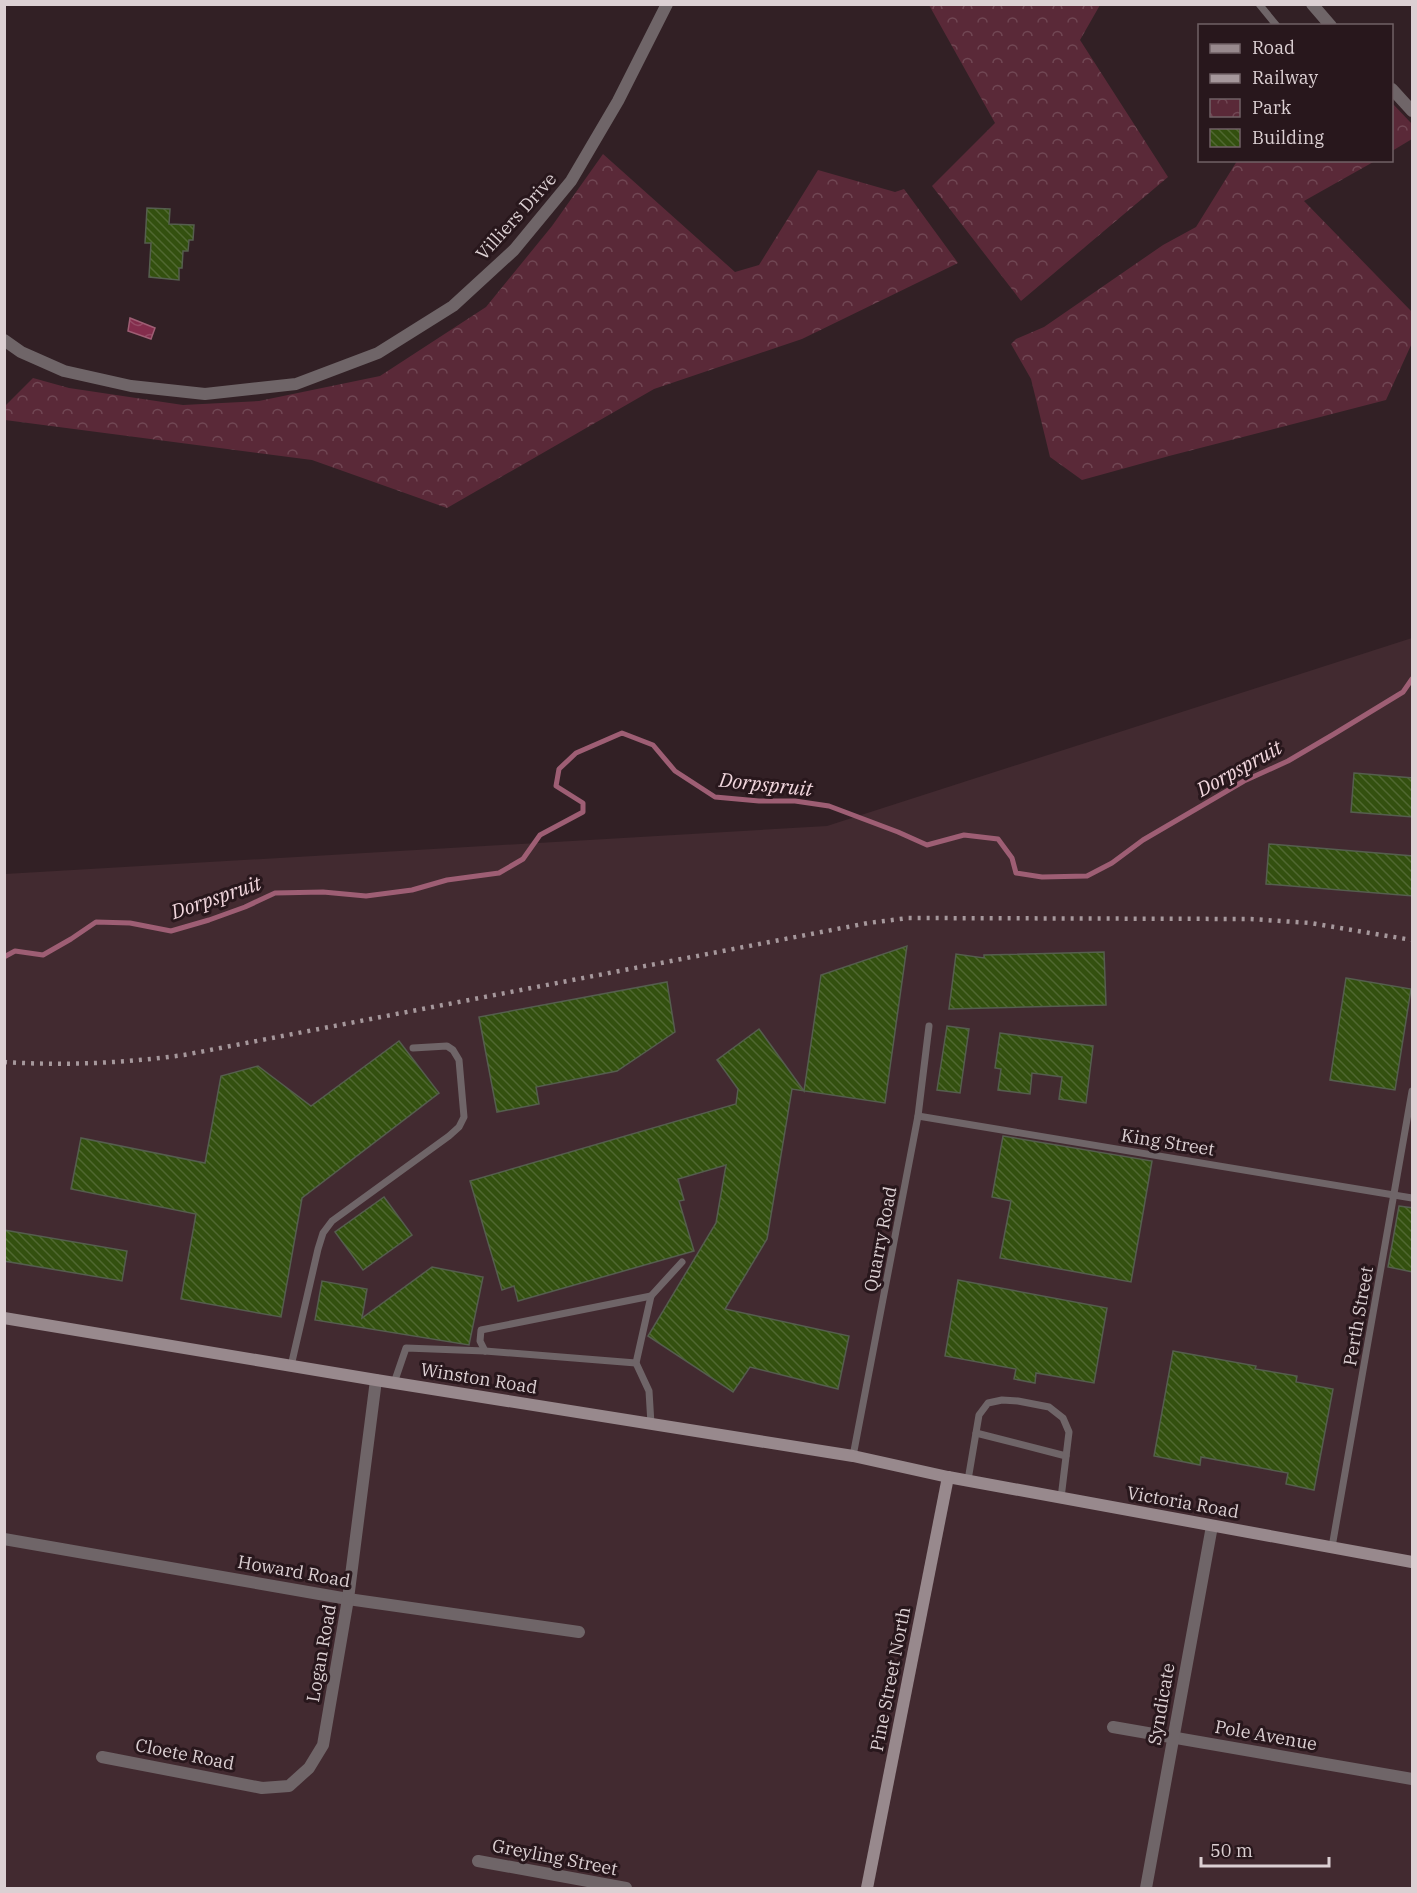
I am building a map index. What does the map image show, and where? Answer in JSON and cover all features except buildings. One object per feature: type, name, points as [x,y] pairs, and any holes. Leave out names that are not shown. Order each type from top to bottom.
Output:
[{"type":"street","name":"Villiers Drive","points":[[4,340],[21,352],[64,370],[130,386],[205,394],[296,384],[378,353],[453,306],[521,242],[571,181],[618,101],[667,4]]},
{"type":"street","points":[[1312,4],[1329,24]]},
{"type":"street","points":[[1393,90],[1413,111]]},
{"type":"street","name":"Winston Road","points":[[4,1318],[854,1456],[948,1476]]},
{"type":"street","name":"Logan Road","points":[[262,1788],[289,1786],[309,1768],[323,1745],[348,1599],[376,1380]]},
{"type":"street","name":"Victoria Road","points":[[948,1476],[1413,1562]]},
{"type":"street","name":"Pine Street North","points":[[867,1888],[948,1476]]},
{"type":"street","name":"Syndicate","points":[[1146,1888],[1212,1526]]},
{"type":"street","name":"Howard Road","points":[[4,1539],[348,1599],[579,1632]]},
{"type":"street","name":"Pole Avenue","points":[[1113,1727],[1413,1779]]},
{"type":"street","name":"Cloete Road","points":[[102,1756],[262,1788]]},
{"type":"street","name":"Greyling Street","points":[[478,1861],[626,1888]]},
{"type":"lane","points":[[1259,4],[1275,24]]},
{"type":"lane","name":"Quarry Road","points":[[854,1456],[918,1116],[929,1026]]},
{"type":"lane","points":[[291,1366],[323,1233],[332,1221],[449,1136],[464,1117],[459,1060],[453,1050],[447,1046],[413,1048]]},
{"type":"lane","name":"Perth Street","points":[[1332,1547],[1413,1091]]},
{"type":"lane","name":"King Street","points":[[918,1116],[1413,1198]]},
{"type":"lane","points":[[651,1424],[649,1391],[636,1363],[651,1296],[682,1263]]},
{"type":"lane","points":[[485,1351],[480,1341],[481,1330],[651,1296]]},
{"type":"lane","points":[[394,1383],[406,1348],[485,1351],[636,1363]]},
{"type":"lane","points":[[968,1480],[979,1415],[988,1403],[1002,1400],[1018,1401],[1049,1407],[1063,1418],[1069,1432],[1061,1498]]},
{"type":"lane","points":[[976,1433],[1066,1456]]},
{"type":"shaded area","points":[[1412,638],[1412,1888],[5,1888],[5,874],[827,826]]},
{"type":"green space","points":[[929,5],[1100,5],[1080,40],[1168,177],[1021,301],[932,186],[995,123]]},
{"type":"green space","points":[[1393,104],[1412,124],[1412,139],[1393,150]]},
{"type":"green space","points":[[603,154],[735,272],[759,265],[818,170],[895,192],[904,189],[958,263],[802,339],[654,389],[447,508],[312,460],[5,420],[5,406],[33,378],[69,388],[183,405],[259,401],[380,376],[486,307],[552,226]]},
{"type":"green space","points":[[1236,162],[1373,162],[1304,201],[1412,312],[1412,343],[1386,400],[1082,480],[1050,457],[1031,379],[1011,344],[1016,339],[1044,327],[1163,245],[1196,227]]},
{"type":"water","points":[[130,318],[155,328],[151,339],[128,331]]},
{"type":"waterway","name":"Dorpspruit","points":[[4,957],[15,951],[43,955],[96,922],[130,923],[171,931],[245,907],[275,893],[323,892],[366,896],[412,890],[447,880],[499,873],[523,859],[540,835],[583,812],[583,803],[556,786],[559,769],[576,753],[622,733],[653,745],[675,771],[715,797],[795,801],[829,806],[927,845],[964,835],[998,839],[1012,858],[1016,873],[1042,877],[1087,876],[1112,863],[1143,840],[1244,781],[1288,761],[1334,734],[1403,692],[1412,679]]},
{"type":"railway","points":[[4,1062],[95,1063],[184,1055],[868,923],[908,918],[1251,919],[1310,923],[1412,940]]}]
